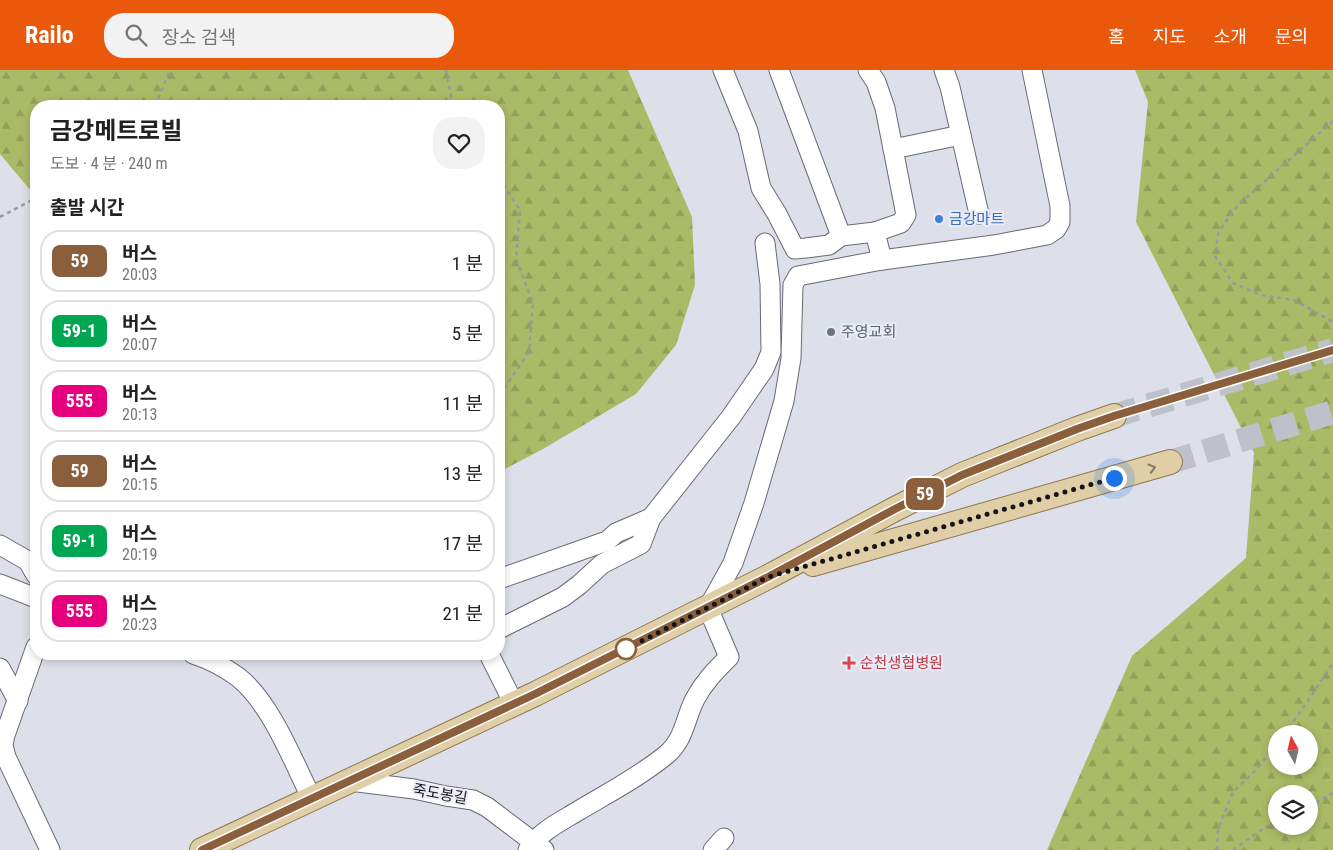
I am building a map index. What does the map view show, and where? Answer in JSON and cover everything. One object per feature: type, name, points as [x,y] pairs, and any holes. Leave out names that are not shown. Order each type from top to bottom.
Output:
[{"type":"main road","points":[[202,850],[514,704],[708,608],[962,475],[1114,416]]},
{"type":"main road","points":[[768,577],[1170,462]]},
{"type":"street","points":[[723,70],[748,131],[761,188],[795,248],[829,245],[841,236],[875,232],[902,223],[906,215],[885,108],[876,82],[868,70]]},
{"type":"street","points":[[779,70],[841,236]]},
{"type":"street","points":[[944,70],[950,87],[979,214]]},
{"type":"street","points":[[535,847],[550,828],[648,769],[672,749],[684,730],[694,701],[705,681],[729,657],[708,608],[733,563],[754,504],[782,409],[790,358],[793,284],[798,276],[882,260],[994,245],[1047,234],[1056,229],[1060,222],[1060,206],[1032,70]]},
{"type":"street","points":[[893,149],[961,135]]},
{"type":"street","points":[[875,232],[882,260]]},
{"type":"street","points":[[505,626],[563,597],[602,564],[641,544],[650,518],[731,417],[764,369],[771,352],[770,284],[765,243]]},
{"type":"street","points":[[505,577],[607,541],[616,533],[650,518]]},
{"type":"street","points":[[0,545],[28,561],[30,564]]},
{"type":"street","points":[[0,584],[30,596]]},
{"type":"street","points":[[31,660],[5,735],[4,752],[50,850]]},
{"type":"street","points":[[206,660],[226,669],[239,678],[258,698],[278,729],[312,799]]},
{"type":"street","points":[[492,660],[514,704]]},
{"type":"street","points":[[0,668],[18,701]]},
{"type":"street","name":"죽도봉길","points":[[350,781],[414,789],[473,800],[487,807],[535,847]]},
{"type":"path","points":[[158,100],[170,70]]},
{"type":"path","points":[[446,70],[452,100]]},
{"type":"path","points":[[1333,122],[1238,205],[1218,234],[1215,256],[1233,283],[1261,295],[1294,300],[1333,322]]},
{"type":"path","points":[[505,187],[520,210],[516,259],[533,303],[529,352],[505,387]]},
{"type":"path","points":[[0,217],[30,201]]},
{"type":"path","points":[[1291,725],[1333,663]]},
{"type":"path","points":[[1217,850],[1218,829],[1233,792],[1258,768],[1268,755]]},
{"type":"path","points":[[1318,802],[1333,793]]},
{"type":"path","points":[[1233,850],[1268,826]]},
{"type":"green space","points":[[0,70],[628,70],[692,217],[695,285],[676,345],[636,394],[543,449],[505,469],[505,100],[30,100],[30,190],[0,154]]},
{"type":"green space","points":[[1135,70],[1333,70],[1333,850],[1047,850],[1132,656],[1246,558],[1254,453],[1136,222],[1148,102]]},
{"type":"tunnel","points":[[1114,416],[1333,350]]},
{"type":"tunnel","points":[[1170,462],[1333,412]]},
{"type":"bus line","name":"59","points":[[202,850],[535,694],[708,608],[962,475],[1114,416],[1333,350]]},
{"type":"place","name":"금강마트","points":[[939,219]]},
{"type":"place","name":"주영교회","points":[[831,332]]},
{"type":"place","name":"순천생협병원","points":[[849,663]]},
{"type":"route","points":[[626,649],[622,651],[768,577],[1114,478]]}]
